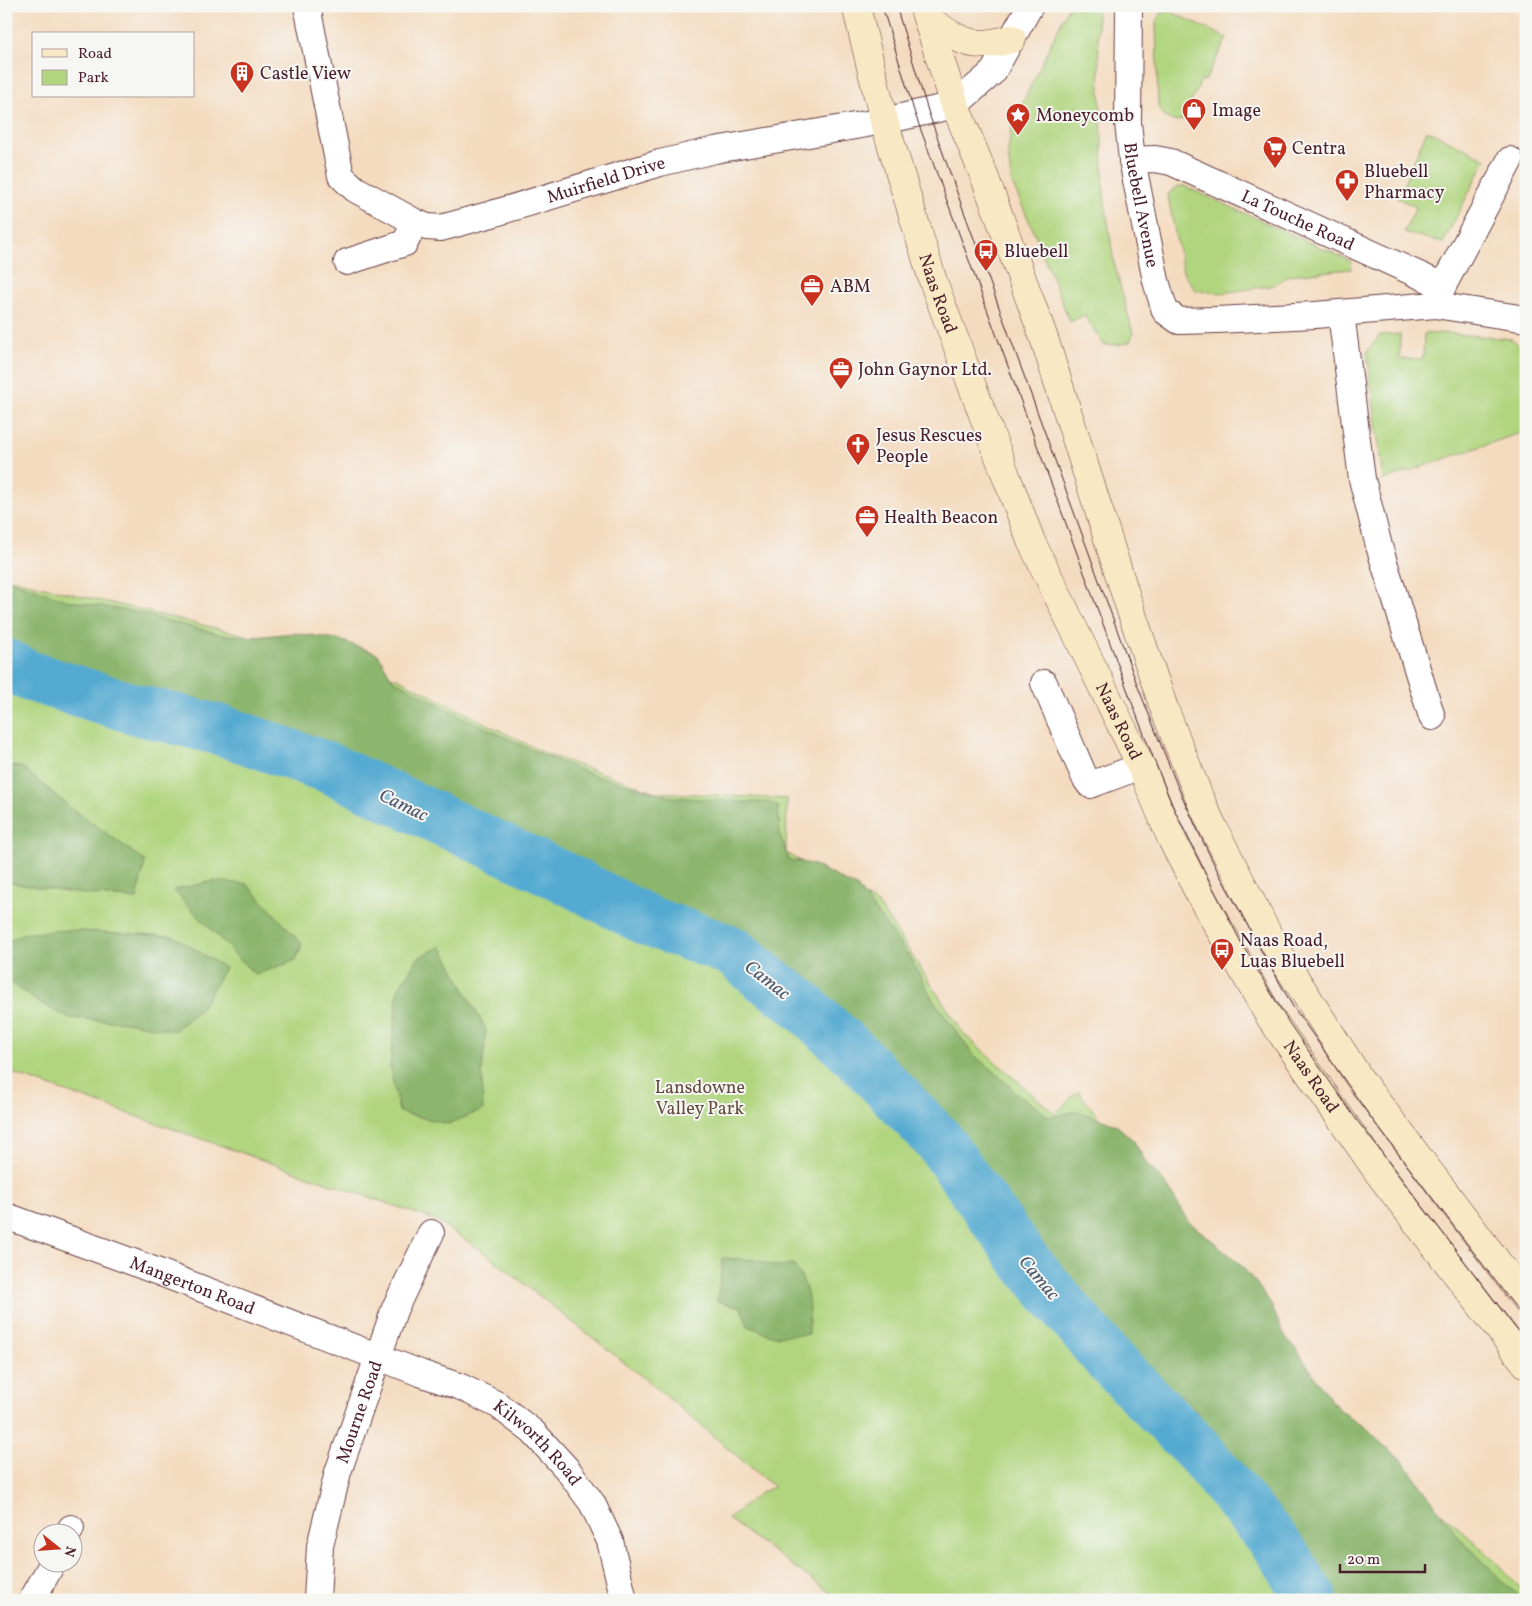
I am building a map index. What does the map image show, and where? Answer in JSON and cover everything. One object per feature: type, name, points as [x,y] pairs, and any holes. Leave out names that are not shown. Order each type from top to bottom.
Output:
[{"type":"main road","name":"Naas Road","points":[[856,6],[884,120],[934,281],[1031,541],[1141,766],[1171,838],[1198,891],[1268,1014],[1380,1175],[1526,1364]]},
{"type":"main road","points":[[925,12],[949,34],[967,42],[983,44],[1012,39]]},
{"type":"main road","points":[[925,12],[955,105],[985,178],[1044,338],[1124,590],[1161,698],[1200,799],[1272,942],[1361,1081],[1526,1300]]},
{"type":"street","name":"Muirfield Drive","points":[[307,6],[341,176],[355,189],[427,227],[441,228],[660,163],[715,150],[884,120],[955,105]]},
{"type":"street","points":[[955,105],[993,72],[1030,6]]},
{"type":"street","name":"Bluebell Avenue","points":[[1129,6],[1128,123],[1132,160],[1156,280],[1165,311]]},
{"type":"street","name":"La Touche Road","points":[[1132,160],[1155,159],[1171,162],[1439,295],[1526,319]]},
{"type":"street","points":[[1439,295],[1510,160]]},
{"type":"street","points":[[347,262],[406,243],[415,222]]},
{"type":"street","name":"La Touche Road","points":[[1165,311],[1179,321],[1341,313],[1439,295]]},
{"type":"street","points":[[1341,313],[1362,479],[1379,546],[1432,717]]},
{"type":"street","points":[[1044,683],[1085,778],[1090,785],[1141,766]]},
{"type":"street","name":"Mangerton Road","points":[[6,1216],[130,1261],[378,1356]]},
{"type":"street","name":"Mourne Road","points":[[316,1600],[320,1546],[338,1472],[395,1308],[431,1233]]},
{"type":"street","name":"Kilworth Road","points":[[378,1356],[461,1387],[498,1405],[533,1432],[567,1469],[592,1503],[610,1541],[624,1600]]},
{"type":"street","points":[[32,1600],[46,1574]]},
{"type":"green space","points":[[1069,6],[1091,6],[1097,12],[1104,195],[1114,263],[1133,333],[1130,342],[1118,345],[1104,345],[1084,315],[1070,322],[1034,232],[1011,181],[1008,151],[1012,125]]},
{"type":"green space","points":[[1169,11],[1227,38],[1205,81],[1201,80],[1183,120],[1176,122],[1166,118],[1158,107],[1156,22],[1161,13]]},
{"type":"green space","points":[[1427,130],[1486,159],[1443,243],[1404,232],[1416,207],[1397,198]]},
{"type":"green space","points":[[1184,186],[1351,261],[1351,269],[1290,275],[1274,285],[1237,291],[1219,293],[1195,290],[1183,272],[1168,194],[1177,187]]},
{"type":"green space","points":[[1445,333],[1512,339],[1523,349],[1526,366],[1526,431],[1383,480],[1367,352],[1380,335],[1400,334],[1400,359],[1423,359],[1424,334]]},
{"type":"green space","name":"Lansdowne Valley Park","points":[[6,578],[328,655],[397,678],[546,754],[656,792],[787,799],[786,853],[878,904],[964,1034],[1055,1114],[1078,1091],[1262,1327],[1346,1427],[1490,1556],[1526,1594],[1526,1600],[840,1600],[728,1519],[760,1493],[774,1487],[654,1386],[481,1250],[435,1220],[6,1071]]},
{"type":"green space","points":[[6,579],[66,600],[134,612],[223,635],[253,637],[294,633],[337,639],[378,654],[392,679],[457,714],[538,753],[596,776],[673,797],[767,802],[778,806],[780,835],[789,860],[812,864],[858,888],[911,959],[932,998],[975,1057],[993,1070],[1015,1092],[1050,1117],[1078,1111],[1116,1125],[1133,1140],[1147,1164],[1165,1183],[1188,1221],[1236,1260],[1257,1284],[1271,1305],[1284,1335],[1339,1410],[1368,1429],[1381,1443],[1401,1459],[1459,1537],[1507,1586],[1525,1600],[1334,1600],[1328,1595],[1308,1560],[1243,1477],[1188,1400],[1145,1374],[1114,1343],[1078,1300],[1059,1271],[1010,1212],[994,1189],[970,1166],[938,1124],[919,1103],[889,1079],[867,1046],[779,967],[750,951],[727,928],[651,909],[566,861],[513,845],[350,753],[301,736],[102,688],[47,670],[6,653]]},
{"type":"green space","points":[[6,764],[23,768],[70,807],[145,861],[137,899],[66,892],[6,882]]},
{"type":"green space","points":[[214,881],[247,884],[302,944],[296,960],[255,975],[173,890]]},
{"type":"green space","points":[[66,930],[173,936],[225,968],[202,1007],[174,1031],[126,1022],[69,1018],[38,1002],[10,982],[6,974],[6,943],[22,934]]},
{"type":"green space","points":[[441,946],[486,1030],[482,1072],[483,1110],[448,1124],[399,1112],[390,1067],[398,989],[418,958]]},
{"type":"green space","points":[[723,1258],[754,1260],[781,1267],[792,1263],[803,1280],[808,1297],[809,1334],[774,1336],[748,1326],[741,1307],[717,1301]]},
{"type":"waterway","name":"Camac","points":[[6,664],[29,676],[138,710],[224,731],[329,768],[563,877],[648,921],[732,951],[763,977],[797,1001],[852,1051],[939,1141],[1022,1257],[1107,1358],[1196,1448],[1281,1550],[1312,1600]]},
{"type":"tram line","points":[[882,6],[915,114],[1138,719],[1172,805],[1243,946],[1289,1023],[1356,1119],[1526,1342]]},
{"type":"tram line","points":[[896,6],[928,111],[1138,687],[1177,785],[1198,831],[1218,872],[1292,1005],[1369,1115],[1526,1321]]},
{"type":"place","name":"Castle View","points":[[242,94]]},
{"type":"place","name":"Image","points":[[1194,131]]},
{"type":"place","name":"Moneycomb","points":[[1018,136]]},
{"type":"place","name":"Centra","points":[[1275,169]]},
{"type":"place","name":"Bluebell Pharmacy","points":[[1347,202]]},
{"type":"place","name":"Bluebell","points":[[986,272]]},
{"type":"place","name":"ABM","points":[[812,307]]},
{"type":"place","name":"John Gaynor Ltd.","points":[[841,390]]},
{"type":"place","name":"Jesus Rescues People","points":[[858,466]]},
{"type":"place","name":"Health Beacon","points":[[867,538]]},
{"type":"place","name":"Naas Road, Luas Bluebell","points":[[1222,971]]}]
